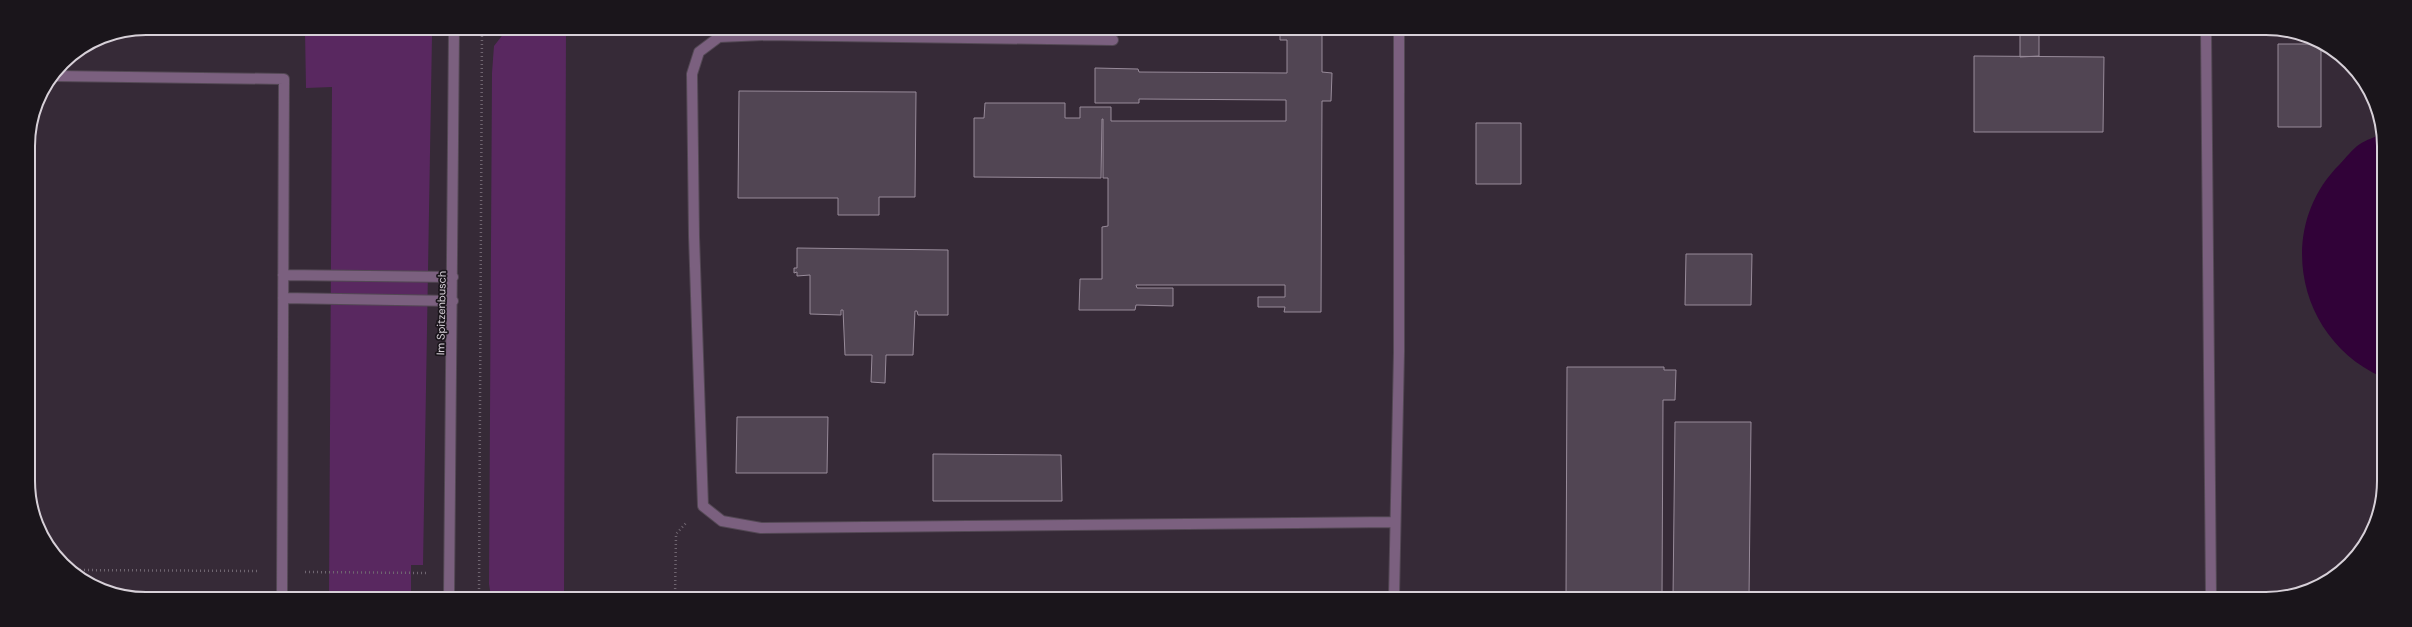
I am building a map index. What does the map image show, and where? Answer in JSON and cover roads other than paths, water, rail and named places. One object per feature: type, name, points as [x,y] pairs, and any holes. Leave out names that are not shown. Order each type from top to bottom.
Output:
[{"type":"street","name":"Im Spitzenbusch","points":[[449,592],[453,301],[454,35]]},
{"type":"street","points":[[1113,40],[765,35],[719,37],[699,52],[692,74],[694,236],[703,506],[722,521],[761,528],[1395,522]]},
{"type":"street","points":[[1394,592],[1399,352],[1399,35]]},
{"type":"street","points":[[2206,35],[2212,592]]},
{"type":"street","points":[[60,76],[284,79],[282,592]]},
{"type":"street","points":[[283,274],[453,277]]},
{"type":"street","points":[[283,298],[453,301]]}]
